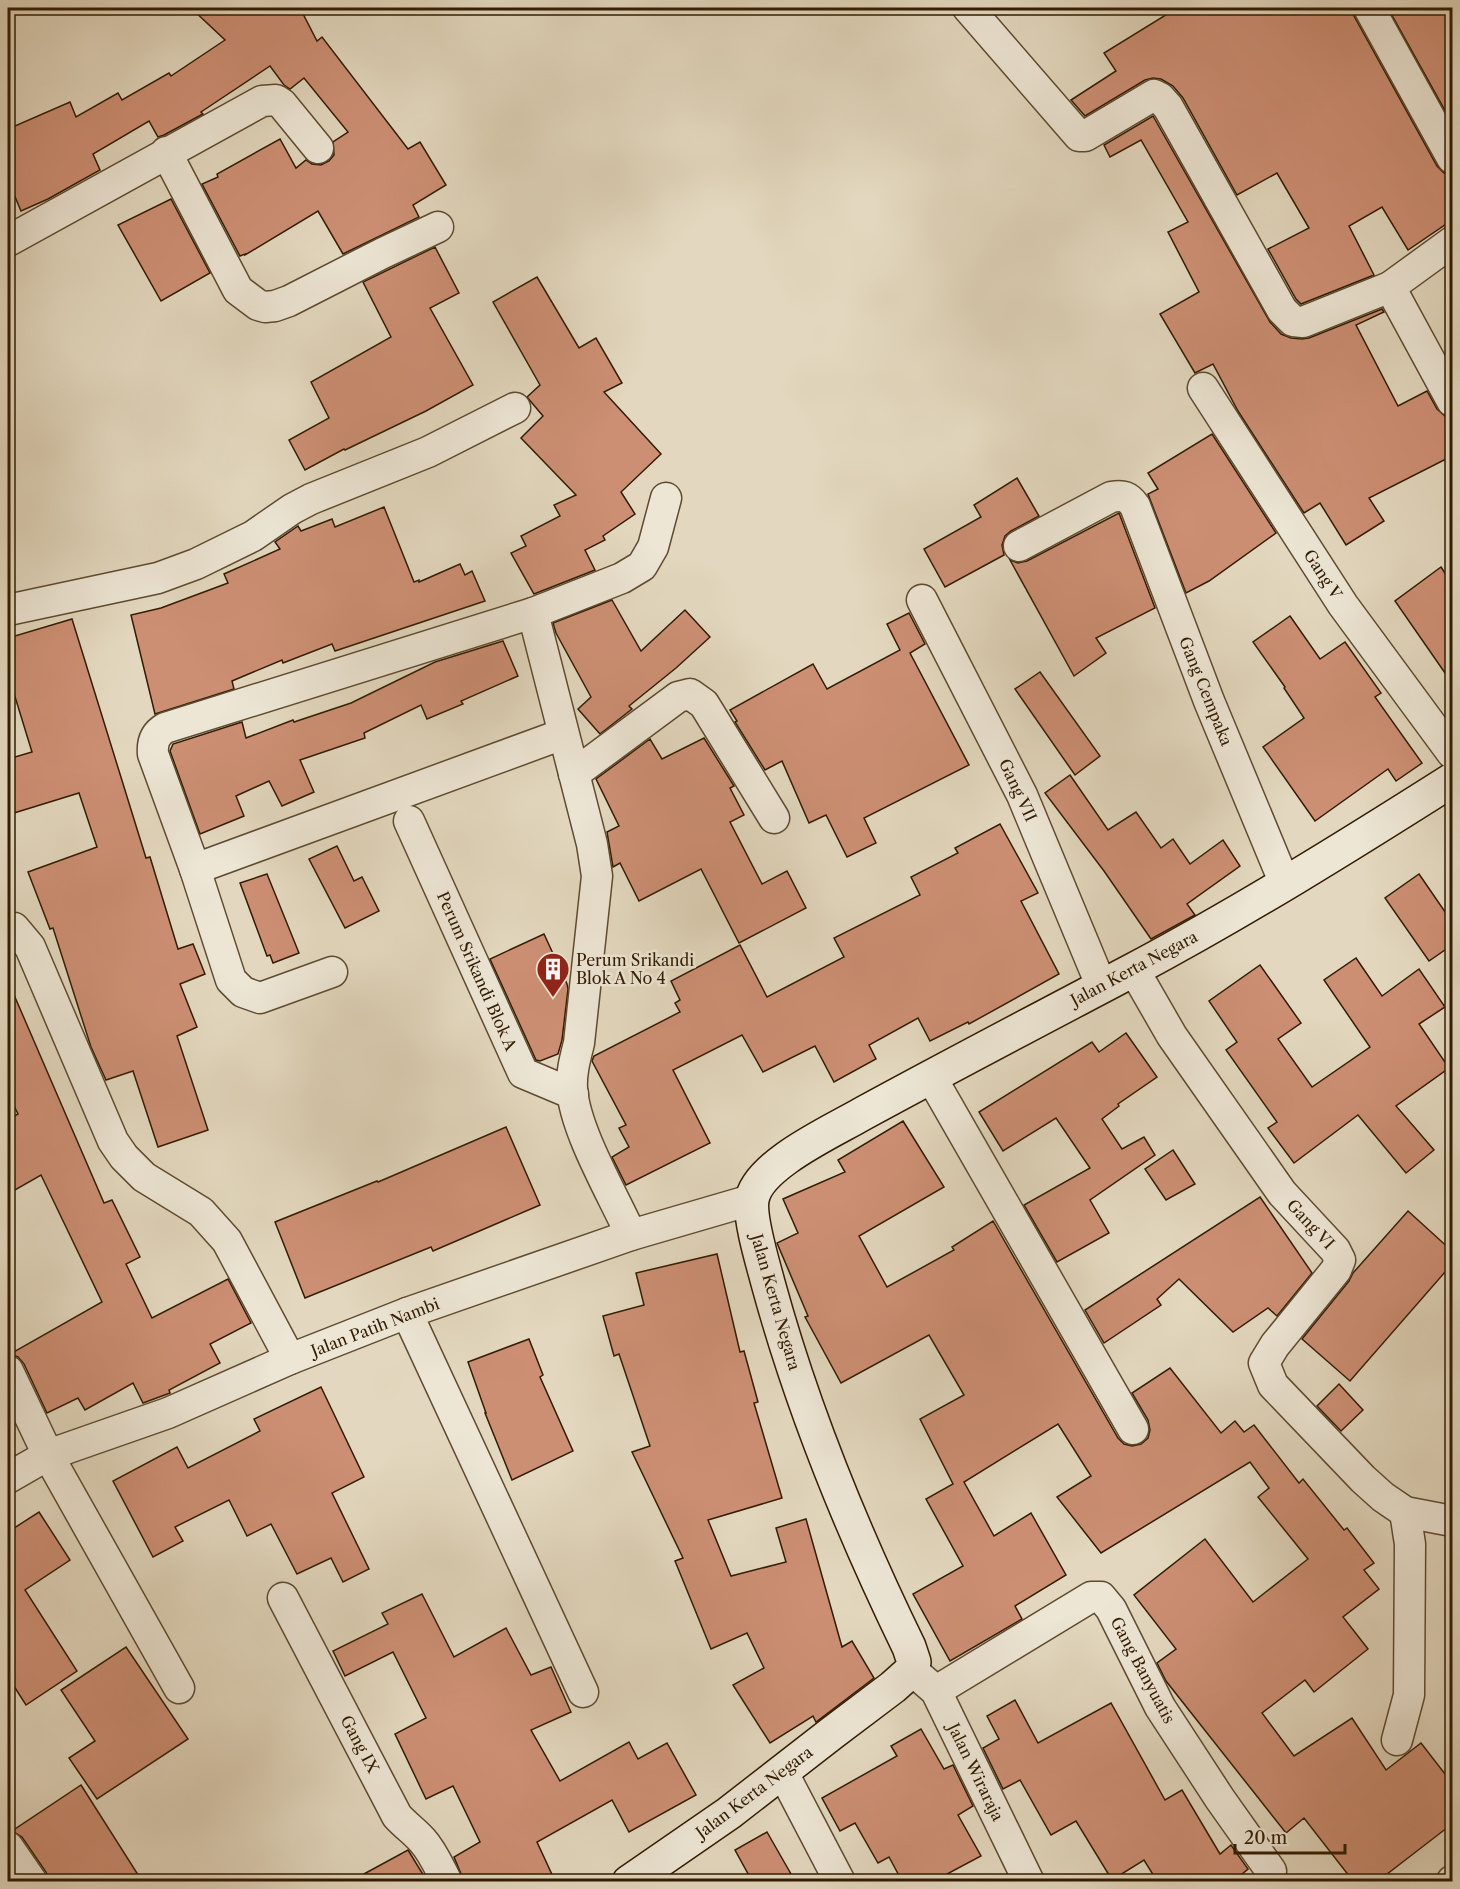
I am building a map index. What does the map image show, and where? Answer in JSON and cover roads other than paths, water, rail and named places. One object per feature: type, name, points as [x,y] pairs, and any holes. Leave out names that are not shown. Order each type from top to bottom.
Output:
[{"type":"street","points":[[968,8],[1079,136],[1085,136],[1154,95],[1160,98],[1168,107],[1282,310],[1293,321],[1303,322],[1390,287],[1452,242]]},
{"type":"street","points":[[1369,8],[1452,158]]},
{"type":"street","points":[[8,241],[262,101],[276,100],[282,104],[318,148]]},
{"type":"street","points":[[166,152],[238,290],[258,305],[265,307],[289,301],[438,227]]},
{"type":"street","points":[[1390,287],[1452,401]]},
{"type":"street","name":"Gang V","points":[[1203,388],[1343,605],[1452,753]]},
{"type":"street","points":[[8,609],[158,578],[196,564],[252,536],[292,508],[428,452],[515,408]]},
{"type":"street","name":"Gang Cempaka","points":[[1019,546],[1110,497],[1121,495],[1129,498],[1135,506],[1209,701],[1285,884]]},
{"type":"street","points":[[332,972],[260,998],[243,992],[231,980],[195,869],[153,754],[154,739],[160,731],[533,613],[622,578],[642,566],[653,547],[666,498]]},
{"type":"street","name":"Gang VII","points":[[922,600],[1022,795],[1101,986]]},
{"type":"street","points":[[533,613],[592,844],[597,876],[579,1043],[573,1067],[574,1107],[588,1143],[631,1235]]},
{"type":"street","points":[[574,774],[678,697],[690,694],[704,704],[774,818]]},
{"type":"street","points":[[195,869],[563,734]]},
{"type":"street","name":"Jalan Kerta Negara","points":[[628,1881],[692,1839],[894,1687],[924,1680],[858,1538],[807,1408],[775,1309],[762,1260],[751,1200],[756,1187],[766,1173],[777,1164],[931,1077],[1134,970],[1285,884],[1399,816],[1452,780]]},
{"type":"street","name":"Perum Srikandi Blok A","points":[[409,820],[524,1073],[573,1094]]},
{"type":"street","points":[[8,928],[14,928],[30,947],[113,1141],[124,1157],[144,1177],[201,1212],[216,1227],[227,1241],[290,1359]]},
{"type":"street","name":"Gang VI","points":[[1134,970],[1172,1036],[1282,1193],[1338,1254],[1340,1260],[1336,1270],[1275,1345],[1264,1363],[1273,1385],[1363,1479],[1405,1512]]},
{"type":"street","points":[[931,1077],[1133,1429]]},
{"type":"street","name":"Jalan Patih Nambi","points":[[8,1478],[48,1455],[168,1413],[290,1359],[407,1313],[631,1235],[751,1200]]},
{"type":"street","points":[[407,1313],[583,1692]]},
{"type":"street","points":[[8,1371],[48,1455],[179,1688]]},
{"type":"street","points":[[1397,1740],[1409,1695],[1410,1544],[1405,1512],[1452,1521]]},
{"type":"street","name":"Gang Banyuatis","points":[[924,1680],[1091,1597],[1101,1598],[1111,1609],[1160,1707],[1220,1799],[1271,1871]]},
{"type":"street","name":"Gang IX","points":[[283,1598],[398,1816],[432,1853],[447,1881]]},
{"type":"street","name":"Jalan Wiraraja","points":[[924,1680],[1029,1881]]},
{"type":"street","points":[[782,1771],[840,1881]]},
{"type":"street","points":[[8,1847],[32,1881]]},
{"type":"place","name":"Perum Srikandi Blok A No 4","points":[[553,998]]}]
